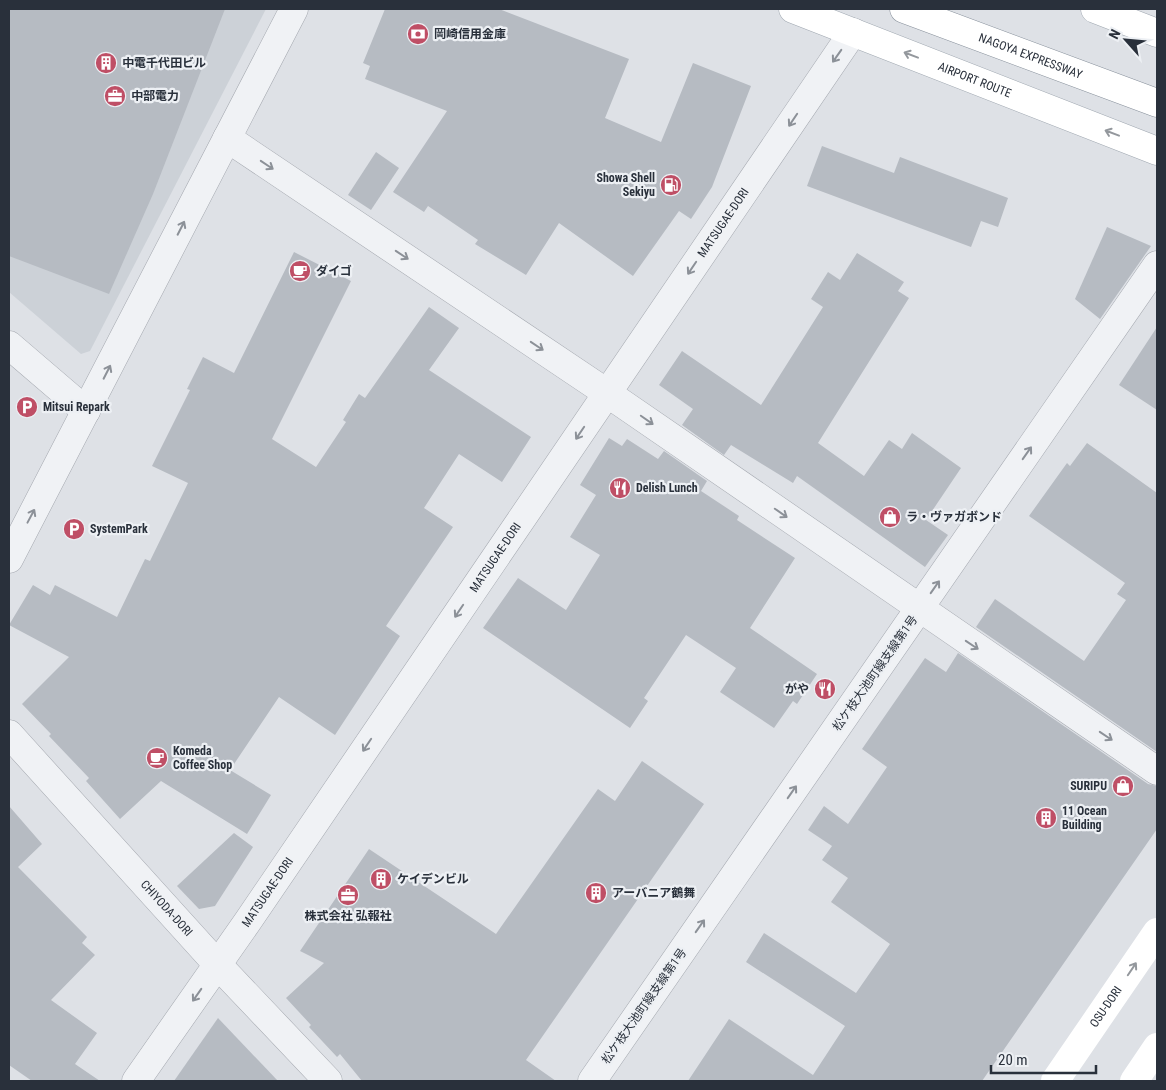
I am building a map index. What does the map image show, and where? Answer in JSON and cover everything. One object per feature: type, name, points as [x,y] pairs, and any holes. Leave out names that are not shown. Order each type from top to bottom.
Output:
[{"type":"main road","name":"AIRPORT ROUTE","points":[[793,9],[1157,151]]},
{"type":"main road","name":"NAGOYA EXPRESSWAY","points":[[904,9],[1157,103]]},
{"type":"main road","points":[[1095,9],[1157,33]]},
{"type":"main road","name":"OSU-DORI","points":[[1055,1081],[1157,932]]},
{"type":"main road","points":[[1134,1081],[1157,1047]]},
{"type":"street","points":[[9,559],[294,9]]},
{"type":"street","name":"MATSUGAE-DORI","points":[[136,1081],[218,965],[853,32]]},
{"type":"street","points":[[227,138],[607,392],[1157,771]]},
{"type":"street","name":"松ケ枝大池町線支線第1号","points":[[592,1081],[1157,265]]},
{"type":"street","points":[[9,345],[86,412]]},
{"type":"street","name":"CHIYODA-DORI","points":[[9,734],[218,965],[328,1081]]},
{"type":"shaded area","name":"中部電力","points":[[9,9],[266,9],[90,351],[81,354],[9,292]]},
{"type":"building","name":"中部電力","points":[[9,9],[225,9],[153,194],[109,294],[9,256]]},
{"type":"building","points":[[385,9],[499,9],[629,59],[605,118],[661,142],[693,63],[751,86],[712,187],[691,219],[679,211],[633,276],[559,223],[526,275],[475,244],[478,240],[428,206],[424,212],[393,192],[447,111],[365,79],[370,66],[363,63]]},
{"type":"building","points":[[822,146],[894,173],[900,157],[1008,198],[998,227],[981,221],[971,247],[807,186]]},
{"type":"building","points":[[376,152],[399,168],[371,210],[348,195]]},
{"type":"building","points":[[1107,227],[1151,246],[1100,319],[1075,299]]},
{"type":"building","points":[[294,252],[351,281],[272,439],[316,467],[346,422],[343,420],[359,394],[365,398],[429,307],[459,328],[429,370],[531,437],[502,482],[459,454],[424,508],[453,527],[386,626],[400,636],[335,735],[279,697],[230,770],[271,795],[247,834],[161,781],[120,819],[86,781],[89,778],[22,704],[69,657],[9,625],[33,585],[50,595],[55,585],[117,617],[145,559],[150,561],[188,483],[152,466],[190,390],[187,389],[203,357],[234,373]]},
{"type":"building","points":[[857,253],[904,282],[898,291],[909,298],[818,443],[864,476],[889,440],[902,449],[912,433],[961,468],[926,520],[948,535],[925,567],[797,476],[793,483],[731,445],[724,455],[682,425],[693,409],[659,385],[682,351],[761,405],[823,307],[811,299],[828,272],[840,280]]},
{"type":"building","points":[[1157,327],[1157,410],[1119,385]]},
{"type":"building","points":[[609,438],[622,446],[627,439],[658,459],[664,451],[707,481],[701,491],[739,516],[737,520],[795,558],[750,628],[817,674],[797,704],[793,701],[774,728],[720,692],[736,668],[686,635],[644,698],[648,701],[630,728],[483,628],[518,578],[566,610],[600,555],[570,537],[596,495],[580,485]]},
{"type":"building","points":[[1087,443],[1157,493],[1157,752],[976,627],[995,599],[1084,661],[1126,600],[1117,594],[1125,583],[1029,516],[1067,463],[1070,466]]},
{"type":"building","points":[[958,653],[1148,784],[1157,786],[1157,829],[982,1081],[688,1081],[729,1019],[813,1075],[845,1026],[746,962],[764,933],[856,993],[890,944],[831,902],[848,878],[822,860],[832,846],[808,830],[824,806],[848,824],[887,767],[862,749],[925,658],[946,672]]},
{"type":"building","points":[[642,761],[704,804],[526,1060],[556,1081],[362,1081],[340,1054],[337,1057],[309,1027],[311,1025],[286,998],[324,963],[300,951],[369,849],[496,934],[598,789],[615,801]]},
{"type":"building","points":[[9,806],[42,844],[18,867],[87,937],[82,943],[95,955],[51,1000],[97,1033],[75,1064],[100,1081],[32,1081],[9,1065]]},
{"type":"building","points":[[234,833],[253,847],[215,906],[199,909],[177,886]]},
{"type":"building","points":[[218,1018],[278,1081],[174,1081]]},
{"type":"place","name":"岡崎信用金庫","points":[[418,34]]},
{"type":"place","name":"中電千代田ビル","points":[[106,63]]},
{"type":"place","name":"中部電力","points":[[115,96]]},
{"type":"place","name":"Showa Shell Sekiyu","points":[[671,185]]},
{"type":"place","name":"ダイゴ","points":[[300,271]]},
{"type":"place","name":"Mitsui Repark","points":[[27,407]]},
{"type":"place","name":"Delish Lunch","points":[[620,488]]},
{"type":"place","name":"ラ・ヴァガボンド","points":[[890,517]]},
{"type":"place","name":"SystemPark","points":[[74,529]]},
{"type":"place","name":"がや","points":[[825,689]]},
{"type":"place","name":"Komeda Coffee Shop","points":[[157,758]]},
{"type":"place","name":"SURIPU","points":[[1123,786]]},
{"type":"place","name":"11 Ocean Building","points":[[1046,818]]},
{"type":"place","name":"ケイデンビル","points":[[381,879]]},
{"type":"place","name":"アーバニア鶴舞","points":[[596,893]]},
{"type":"place","name":"株式会社 弘報社","points":[[348,895]]}]
